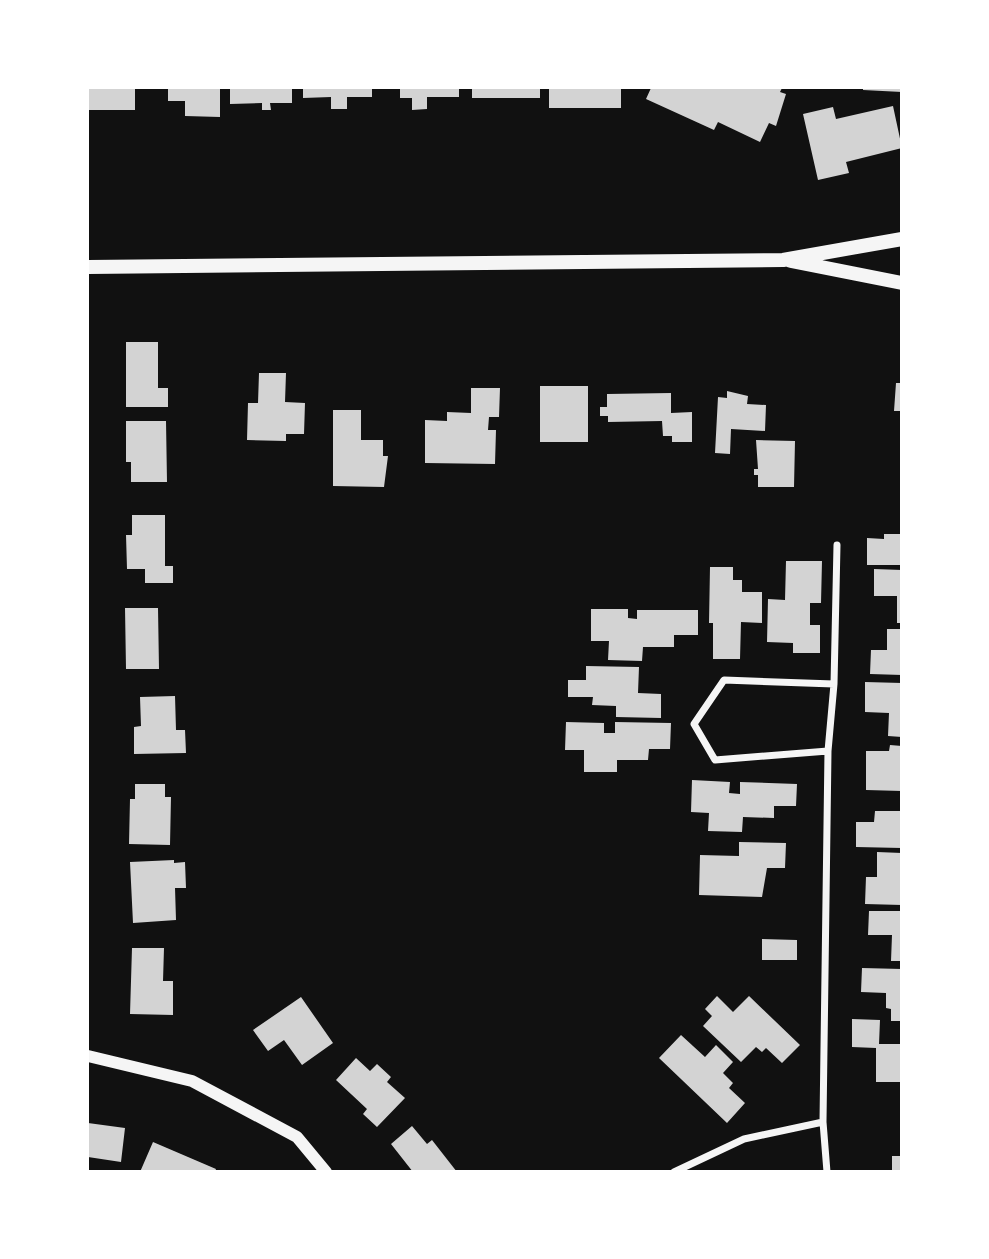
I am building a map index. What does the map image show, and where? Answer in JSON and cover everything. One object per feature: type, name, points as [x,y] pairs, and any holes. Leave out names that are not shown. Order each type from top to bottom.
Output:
[{"type":"main road","points":[[88,267],[783,260],[901,239]]},
{"type":"main road","points":[[783,260],[901,282]]},
{"type":"street","points":[[827,1171],[823,1122],[828,751],[834,684],[837,545]]},
{"type":"street","points":[[828,751],[715,760],[694,724],[724,680],[834,684]]},
{"type":"street","points":[[88,1056],[192,1081],[297,1137],[326,1171]]},
{"type":"street","points":[[674,1171],[744,1139],[823,1122]]},
{"type":"building","points":[[88,88],[135,88],[135,110],[88,110]]},
{"type":"building","points":[[168,88],[220,88],[220,117],[185,116],[185,101],[168,101]]},
{"type":"building","points":[[230,88],[292,88],[292,103],[270,103],[271,110],[262,110],[262,103],[230,104]]},
{"type":"building","points":[[303,88],[372,88],[372,97],[347,97],[347,109],[331,109],[331,97],[303,98]]},
{"type":"building","points":[[400,88],[459,88],[459,97],[427,97],[427,109],[412,110],[412,98],[400,98]]},
{"type":"building","points":[[472,88],[540,88],[540,98],[472,98]]},
{"type":"building","points":[[549,88],[621,88],[621,108],[549,108]]},
{"type":"building","points":[[651,88],[782,88],[780,92],[786,94],[776,126],[769,123],[760,142],[718,122],[714,130],[646,99]]},
{"type":"building","points":[[902,88],[902,92],[863,90]]},
{"type":"building","points":[[893,106],[902,148],[846,162],[849,173],[818,180],[803,114],[833,107],[836,119]]},
{"type":"building","points":[[126,342],[158,342],[158,388],[168,388],[168,407],[126,407]]},
{"type":"building","points":[[259,373],[286,373],[285,402],[305,403],[304,434],[286,434],[286,441],[247,440],[248,403],[258,403]]},
{"type":"building","points":[[896,383],[902,383],[902,411],[894,411]]},
{"type":"building","points":[[540,386],[588,386],[588,442],[540,442]]},
{"type":"building","points":[[471,388],[500,388],[499,417],[489,417],[488,430],[496,430],[495,464],[425,463],[425,420],[447,421],[447,412],[471,413]]},
{"type":"building","points":[[727,391],[748,396],[747,404],[766,405],[765,431],[731,429],[730,454],[715,453],[718,397],[727,398]]},
{"type":"building","points":[[671,393],[671,413],[692,412],[692,442],[672,442],[672,436],[663,436],[662,421],[608,422],[608,416],[600,416],[600,407],[607,407],[607,394]]},
{"type":"building","points":[[333,410],[361,410],[361,440],[383,440],[383,456],[388,456],[384,487],[333,486]]},
{"type":"building","points":[[126,421],[166,421],[167,482],[131,482],[131,462],[126,462]]},
{"type":"building","points":[[756,440],[795,441],[794,487],[758,487],[758,475],[754,475],[754,469],[758,469]]},
{"type":"building","points":[[132,515],[165,515],[165,566],[173,566],[173,583],[145,583],[145,569],[127,569],[126,535],[132,535]]},
{"type":"building","points":[[884,534],[902,534],[902,565],[867,565],[867,538],[884,539]]},
{"type":"building","points":[[786,561],[822,561],[821,603],[810,603],[810,625],[820,625],[820,653],[793,653],[793,643],[767,642],[768,599],[785,600]]},
{"type":"building","points":[[710,567],[733,567],[733,580],[742,580],[742,592],[762,592],[762,623],[741,622],[740,659],[713,659],[713,623],[709,623]]},
{"type":"building","points":[[874,569],[902,570],[902,623],[897,623],[897,596],[874,596]]},
{"type":"building","points":[[125,608],[158,608],[159,669],[126,669]]},
{"type":"building","points":[[591,609],[628,609],[628,618],[637,619],[637,610],[698,610],[698,635],[674,635],[674,647],[643,647],[642,661],[608,660],[609,641],[591,641]]},
{"type":"building","points":[[887,629],[902,629],[902,675],[870,674],[871,650],[887,650]]},
{"type":"building","points":[[586,666],[639,667],[638,693],[661,694],[661,718],[616,717],[616,706],[592,705],[593,697],[568,697],[568,680],[586,680]]},
{"type":"building","points":[[865,682],[902,683],[902,737],[888,736],[889,713],[865,712]]},
{"type":"building","points":[[175,696],[176,730],[185,730],[186,753],[134,754],[134,727],[141,726],[140,697]]},
{"type":"building","points":[[566,722],[604,723],[604,733],[615,733],[615,722],[671,723],[670,749],[649,749],[648,760],[617,760],[617,772],[584,772],[584,750],[565,750]]},
{"type":"building","points":[[890,745],[902,746],[902,791],[866,790],[866,751],[889,751]]},
{"type":"building","points":[[692,780],[730,782],[729,793],[740,794],[740,782],[797,784],[796,806],[774,806],[774,818],[743,817],[742,832],[708,831],[709,813],[691,812]]},
{"type":"building","points":[[135,784],[165,784],[165,797],[171,797],[170,845],[129,844],[130,799],[135,799]]},
{"type":"building","points":[[875,811],[902,811],[902,848],[856,847],[856,822],[874,822]]},
{"type":"building","points":[[739,842],[786,843],[785,868],[767,868],[762,897],[699,895],[700,855],[739,856]]},
{"type":"building","points":[[877,852],[902,853],[902,905],[865,904],[866,877],[877,877]]},
{"type":"building","points":[[174,860],[174,863],[185,862],[186,888],[175,888],[176,920],[133,923],[130,862]]},
{"type":"building","points":[[869,911],[902,911],[902,961],[891,961],[892,935],[868,935]]},
{"type":"building","points":[[762,939],[797,940],[797,960],[762,960]]},
{"type":"building","points":[[132,948],[164,948],[163,981],[173,981],[173,1015],[130,1014]]},
{"type":"building","points":[[862,968],[902,969],[902,1021],[891,1021],[891,1009],[886,1008],[886,993],[861,992]]},
{"type":"building","points":[[717,996],[733,1012],[749,996],[800,1045],[782,1063],[766,1048],[762,1052],[756,1047],[741,1062],[703,1026],[712,1016],[705,1009]]},
{"type":"building","points":[[301,997],[333,1043],[302,1065],[284,1040],[268,1051],[253,1030]]},
{"type":"building","points":[[852,1019],[880,1020],[879,1044],[902,1044],[902,1082],[876,1082],[876,1048],[852,1047]]},
{"type":"building","points":[[681,1035],[705,1057],[716,1045],[733,1062],[723,1073],[733,1083],[729,1088],[745,1103],[727,1123],[659,1058]]},
{"type":"building","points":[[356,1058],[370,1071],[377,1064],[391,1077],[387,1082],[405,1098],[377,1127],[363,1114],[367,1109],[336,1080]]},
{"type":"building","points":[[88,1123],[125,1128],[121,1162],[88,1157]]},
{"type":"building","points":[[412,1126],[427,1144],[432,1140],[457,1172],[413,1172],[391,1144]]},
{"type":"building","points":[[153,1142],[216,1169],[215,1172],[140,1172]]},
{"type":"building","points":[[892,1156],[902,1156],[902,1172],[892,1172]]}]
